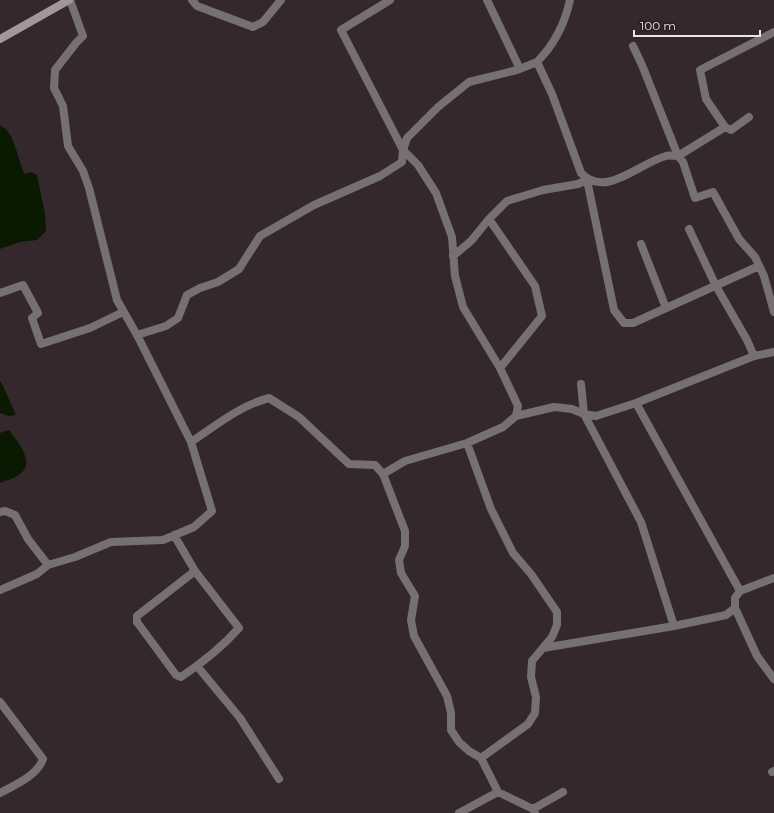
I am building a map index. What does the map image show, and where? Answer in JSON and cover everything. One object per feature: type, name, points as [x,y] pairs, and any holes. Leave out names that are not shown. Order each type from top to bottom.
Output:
[{"type":"street","points":[[0,39],[69,0],[83,36],[55,70],[54,88],[63,106],[68,146],[83,170],[89,188],[117,300],[137,335],[191,442],[212,511],[194,527],[163,540],[111,542],[75,557],[48,565],[37,574],[0,590]]},
{"type":"street","points":[[192,0],[197,6],[253,27],[263,22],[280,0]]},
{"type":"street","points":[[390,0],[341,30],[403,150],[418,165],[436,193],[452,238],[455,276],[463,307],[500,368],[518,406],[516,416]]},
{"type":"street","points":[[487,0],[520,69]]},
{"type":"street","points":[[137,335],[166,326],[178,318],[187,295],[200,288],[218,282],[239,269],[260,236],[314,206],[380,176],[402,162],[403,150],[407,138],[438,107],[469,82],[520,69],[537,62],[547,52],[566,18],[570,0]]},
{"type":"street","points":[[749,117],[731,130],[726,127],[706,99],[700,70],[774,32]]},
{"type":"street","points":[[632,46],[642,65],[678,156],[683,162],[695,198],[713,192],[739,239],[755,257],[774,312]]},
{"type":"street","points":[[537,62],[552,94],[581,173],[587,180],[614,310],[624,323],[633,323],[759,266]]},
{"type":"street","points":[[454,256],[471,241],[489,219],[507,202],[543,190],[578,184],[587,180],[604,184],[666,156],[678,156],[726,127]]},
{"type":"street","points":[[489,219],[535,286],[542,316],[500,368]]},
{"type":"street","points":[[689,229],[716,286],[747,340],[754,356]]},
{"type":"street","points":[[641,244],[666,308]]},
{"type":"street","points":[[0,294],[23,285],[38,313],[32,318],[41,344],[90,328],[123,312]]},
{"type":"street","points":[[383,474],[405,460],[467,443],[503,427],[516,416],[554,407],[572,408],[584,414],[596,416],[636,403],[754,356],[774,352]]},
{"type":"street","points":[[581,384],[584,414],[641,522],[674,626]]},
{"type":"street","points":[[191,442],[227,418],[258,401],[269,398],[299,418],[349,464],[375,465],[383,474],[405,531],[404,546],[399,560],[402,573],[415,596],[411,620],[414,636],[447,696],[451,713],[451,730],[459,742],[469,751],[481,758],[498,792],[534,811],[563,792]]},
{"type":"street","points":[[636,403],[740,591]]},
{"type":"street","points":[[467,443],[491,509],[512,553],[536,580],[557,612],[557,625],[543,648],[532,661],[531,677],[536,697],[535,713],[528,724],[481,758]]},
{"type":"street","points":[[0,512],[5,511],[15,515],[28,539],[48,565]]},
{"type":"street","points":[[174,535],[195,571],[239,628],[228,641],[181,677],[176,675],[137,622],[137,616],[195,571]]},
{"type":"street","points":[[774,578],[740,591],[735,598],[735,608],[758,656],[774,679]]},
{"type":"street","points":[[543,648],[674,626],[726,615],[735,608]]},
{"type":"street","points":[[197,666],[240,718],[279,779]]},
{"type":"street","points":[[0,702],[44,758],[41,764],[24,780],[0,793]]},
{"type":"street","points":[[459,813],[498,792]]},
{"type":"shaded area","points":[[0,125],[10,134],[25,174],[31,172],[37,175],[45,214],[46,231],[37,240],[20,242],[0,249]]},
{"type":"shaded area","points":[[0,381],[16,415],[9,416],[0,413]]},
{"type":"shaded area","points":[[9,430],[24,452],[26,464],[20,474],[0,483],[0,433]]}]
